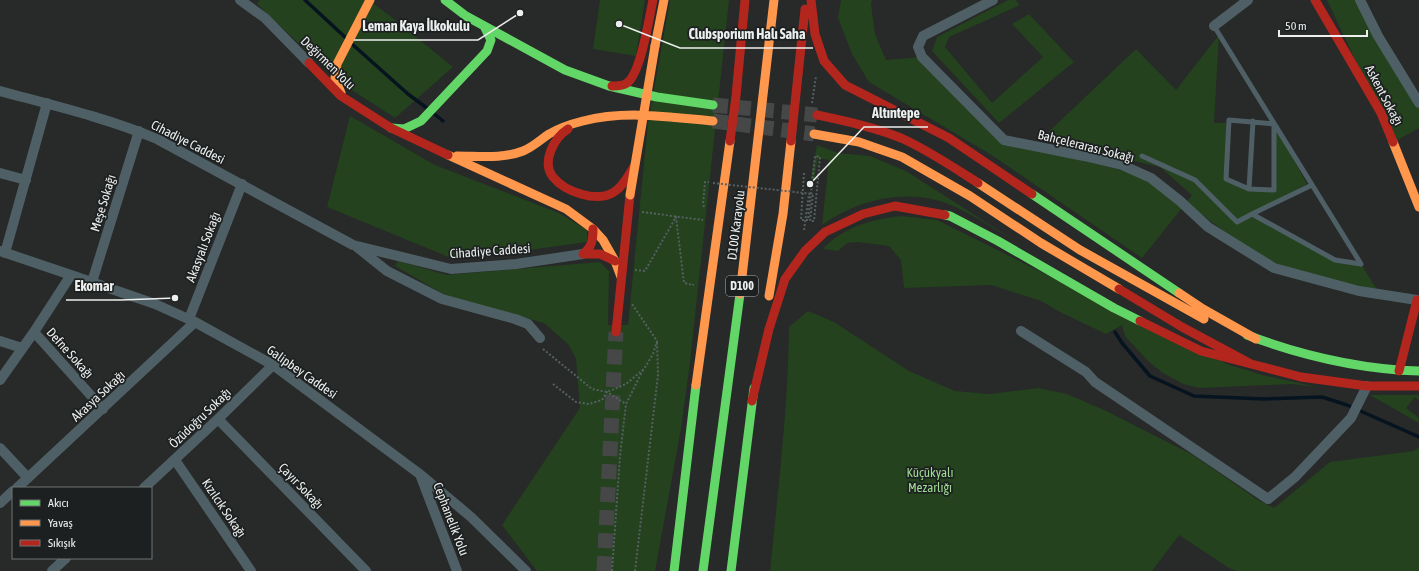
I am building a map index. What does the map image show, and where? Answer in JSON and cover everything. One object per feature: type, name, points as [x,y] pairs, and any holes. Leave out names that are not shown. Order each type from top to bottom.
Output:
[{"type":"main road","points":[[342,96],[335,78],[337,64],[370,0]]},
{"type":"main road","points":[[445,0],[466,16],[565,70],[609,86],[657,97],[714,105]]},
{"type":"main road","points":[[609,86],[621,86],[632,79],[638,65],[653,0]]},
{"type":"main road","points":[[616,332],[630,195],[664,0]]},
{"type":"main road","name":"D100 Karayolu","points":[[674,571],[701,344],[736,96],[745,0]]},
{"type":"main road","name":"D100 Karayolu","points":[[703,571],[747,248],[774,0]]},
{"type":"main road","points":[[731,571],[752,401],[783,214],[806,0]]},
{"type":"main road","points":[[811,0],[815,34],[824,61],[845,86],[949,138],[1203,309],[1256,339]]},
{"type":"main road","name":"Askent Sokağı","points":[[1315,0],[1381,113],[1419,207]]},
{"type":"main road","points":[[391,128],[404,129],[421,121],[487,51],[491,40],[484,26]]},
{"type":"main road","points":[[309,63],[324,68],[337,64]]},
{"type":"main road","name":"Değirmen Yolu","points":[[309,63],[342,96],[391,128],[566,209],[593,229],[604,240],[615,261],[621,277]]},
{"type":"main road","points":[[817,115],[857,124],[900,138],[949,164],[1080,250],[1211,322],[1256,339],[1307,355],[1359,366],[1399,371],[1419,371]]},
{"type":"main road","points":[[448,155],[487,156],[521,152],[552,133],[585,120],[605,117],[653,116],[713,121]]},
{"type":"main road","points":[[585,120],[557,138],[548,159],[553,177],[573,191],[597,197],[607,196],[616,191],[635,165]]},
{"type":"main road","points":[[814,134],[859,142],[902,157],[970,196],[1042,243],[1162,315],[1251,364]]},
{"type":"main road","points":[[752,401],[769,329],[784,279],[805,251],[825,232],[863,214],[895,206],[950,216],[998,241],[1114,308],[1201,351],[1301,377],[1367,386],[1419,386]]},
{"type":"main road","points":[[583,254],[590,249],[593,243],[593,229]]},
{"type":"main road","points":[[583,254],[606,256],[615,261]]},
{"type":"main road","points":[[1399,371],[1418,300]]},
{"type":"street","name":"Değirmen Yolu","points":[[240,0],[264,18],[309,63]]},
{"type":"street","name":"Bahçelerarası Sokağı","points":[[993,0],[923,36],[918,46],[922,57],[1004,140],[1122,165],[1152,178],[1208,227],[1274,268],[1359,291],[1418,300]]},
{"type":"street","points":[[1214,26],[1248,0]]},
{"type":"street","points":[[1360,0],[1378,36],[1419,103]]},
{"type":"street","name":"Cihadiye Caddesi","points":[[0,91],[139,131],[157,139],[353,245],[387,271],[442,299],[528,324],[540,338]]},
{"type":"street","points":[[2,252],[26,180],[47,104]]},
{"type":"street","name":"Meşe Sokağı","points":[[92,282],[139,131]]},
{"type":"street","points":[[0,173],[26,180]]},
{"type":"street","name":"Akasyalı Sokağı","points":[[192,321],[242,184]]},
{"type":"street","name":"Cihadiye Caddesi","points":[[353,245],[451,269],[516,264],[583,254]]},
{"type":"street","name":"Galipbey Caddesi","points":[[2,252],[155,304],[192,321],[273,365],[421,476],[471,517],[526,571]]},
{"type":"street","points":[[0,380],[34,332],[71,275]]},
{"type":"street","name":"Akasya Sokağı","points":[[18,487],[103,409],[192,321]]},
{"type":"street","points":[[1021,331],[1086,372],[1095,382],[1268,499],[1295,477],[1352,416],[1367,386]]},
{"type":"street","name":"Defne Sokağı","points":[[34,332],[103,409]]},
{"type":"street","points":[[0,340],[22,348]]},
{"type":"street","name":"Özüdoğru Sokağı","points":[[145,487],[273,365]]},
{"type":"street","name":"Çayır Sokağı","points":[[218,419],[366,571]]},
{"type":"street","points":[[0,448],[28,478]]},
{"type":"street","name":"Kızılcık Sokağı","points":[[175,460],[251,571]]},
{"type":"street","name":"Cephanelik Yolu","points":[[421,476],[457,571]]},
{"type":"street","points":[[0,503],[12,493]]},
{"type":"street","points":[[52,571],[65,559]]},
{"type":"lane","points":[[1214,26],[1361,264],[1335,260],[1252,214]]},
{"type":"lane","points":[[1229,120],[1274,124],[1274,190],[1249,189],[1226,179],[1229,120]]},
{"type":"lane","points":[[1249,189],[1253,121]]},
{"type":"lane","points":[[1142,156],[1195,180],[1237,222],[1312,185]]},
{"type":"path","points":[[705,209],[703,204],[705,182],[809,194],[813,194],[810,221],[814,221],[820,157],[815,156],[812,186],[808,216]]},
{"type":"path","points":[[806,213],[809,194]]},
{"type":"path","points":[[652,214],[695,219]]},
{"type":"path","points":[[635,571],[658,375],[657,341],[621,277],[645,271],[676,217]]},
{"type":"path","points":[[676,217],[684,283],[692,286],[694,278]]},
{"type":"path","points":[[612,571],[620,456],[626,404],[653,354],[657,341]]},
{"type":"path","points":[[543,349],[592,389],[607,392],[626,404]]},
{"type":"path","points":[[553,384],[576,402],[589,404],[602,400],[607,392],[626,384],[644,369]]},
{"type":"green space","points":[[260,0],[368,0],[389,15],[453,67],[395,118],[338,81],[257,4]]},
{"type":"green space","points":[[600,0],[645,0],[636,56],[593,49]]},
{"type":"green space","points":[[670,0],[729,0],[690,363],[681,429],[655,571],[537,571],[502,525],[580,408],[576,359],[568,344],[544,323],[445,295],[395,266],[398,261],[447,275],[600,262],[609,271],[608,325],[628,325],[648,123]]},
{"type":"green space","points":[[841,0],[872,0],[871,4],[875,34],[886,60],[922,57],[1004,140],[1151,178],[1186,203],[1142,258],[993,156],[869,82],[852,54],[838,18]]},
{"type":"green space","points":[[1008,0],[1016,0],[1020,5],[949,37],[945,47],[992,103],[1043,57],[1012,24],[1029,14],[1074,62],[999,123],[932,51],[937,37]]},
{"type":"green space","points":[[1327,0],[1365,0],[1419,104],[1419,128],[1394,142]]},
{"type":"green space","points":[[1219,35],[1214,123],[1226,123],[1226,179],[1249,189],[1273,189],[1274,124],[1307,184],[1253,213],[1335,260],[1361,264],[1381,296],[1274,268],[1186,203],[1192,195],[1160,167],[1040,140],[1136,49],[1176,90]]},
{"type":"green space","points":[[350,116],[435,165],[559,213],[587,230],[587,242],[522,251],[451,258],[327,207]]},
{"type":"green space","points":[[817,145],[838,153],[870,156],[906,171],[1020,244],[960,209],[935,200],[918,197],[884,198],[868,202],[851,208],[822,225],[829,160],[818,158],[814,182],[810,181]]},
{"type":"green space","points":[[902,216],[937,220],[1227,364],[1266,376],[1318,387],[1291,384],[1200,388],[1183,384],[1163,373],[1148,361],[1125,336],[1122,325],[1106,334],[1060,312],[1041,301],[991,285],[904,288],[901,260],[889,246],[858,242],[847,243],[838,251],[823,249],[831,241],[850,229],[881,219]]},
{"type":"green space","name":"Küçükyalı Mezarlığı","points":[[808,311],[834,322],[909,371],[955,391],[989,394],[1038,388],[1067,394],[1104,410],[1193,455],[1258,500],[1274,508],[1330,462],[1414,451],[1419,447],[1419,571],[1236,571],[1229,568],[1179,535],[1152,571],[770,571],[785,419],[789,327]]},
{"type":"green space","points":[[1370,395],[1419,395],[1419,401],[1415,397],[1406,408],[1419,418],[1419,423]]},
{"type":"waterway","points":[[305,0],[346,38]]},
{"type":"waterway","points":[[352,44],[408,94],[428,109]]},
{"type":"waterway","points":[[433,113],[443,121]]},
{"type":"waterway","points":[[1115,332],[1122,343],[1150,376],[1194,396],[1264,399],[1322,397],[1347,405],[1419,437]]},
{"type":"tunnel","points":[[713,105],[817,115]]},
{"type":"tunnel","points":[[713,121],[814,134]]},
{"type":"tunnel","points":[[604,571],[616,332]]},
{"type":"traffic: fast","points":[[445,0],[466,16],[565,70],[609,86],[657,97],[713,105]]},
{"type":"traffic: fast","points":[[391,128],[404,129],[421,121],[487,51],[491,40],[484,26]]},
{"type":"traffic: fast","points":[[1032,194],[1179,293]]},
{"type":"traffic: fast","points":[[945,215],[950,216],[998,241],[1114,308],[1140,321]]},
{"type":"traffic: fast","points":[[703,571],[740,294]]},
{"type":"traffic: fast","points":[[1247,335],[1289,349],[1332,360],[1397,370],[1419,371]]},
{"type":"traffic: fast","points":[[674,571],[696,385]]},
{"type":"traffic: fast","points":[[731,571],[754,388]]},
{"type":"traffic: slow","points":[[341,93],[335,78],[337,64],[370,0]]},
{"type":"traffic: slow","points":[[655,46],[664,0]]},
{"type":"traffic: slow","points":[[740,294],[774,0]]},
{"type":"traffic: slow","points":[[630,195],[655,46]]},
{"type":"traffic: slow","points":[[457,156],[515,154],[530,148],[549,134],[561,128],[579,122],[599,118],[648,115],[713,121]]},
{"type":"traffic: slow","points":[[814,134],[859,142],[902,157],[970,196],[1041,243],[1119,289]]},
{"type":"traffic: slow","points":[[696,385],[730,141]]},
{"type":"traffic: slow","points":[[769,296],[783,214],[791,141]]},
{"type":"traffic: slow","points":[[1393,142],[1419,207]]},
{"type":"traffic: slow","points":[[448,155],[566,209],[593,229],[603,240],[615,261],[621,277]]},
{"type":"traffic: slow","points":[[978,183],[1080,250],[1204,319]]},
{"type":"traffic: slow","points":[[1179,293],[1203,309],[1256,339]]},
{"type":"traffic: jam","points":[[612,86],[627,83],[632,77],[644,44],[653,0]]},
{"type":"traffic: jam","points":[[730,141],[736,96],[745,0]]},
{"type":"traffic: jam","points":[[811,0],[815,34],[824,61],[845,85],[949,138],[1032,194]]},
{"type":"traffic: jam","points":[[1315,0],[1381,113],[1393,142]]},
{"type":"traffic: jam","points":[[791,141],[805,9]]},
{"type":"traffic: jam","points":[[309,63],[341,96],[391,128],[448,155]]},
{"type":"traffic: jam","points":[[817,115],[870,127],[901,138],[931,153],[978,183]]},
{"type":"traffic: jam","points":[[568,129],[554,144],[548,164],[553,177],[565,187],[590,196],[607,195],[621,187],[635,165]]},
{"type":"traffic: jam","points":[[616,332],[630,195]]},
{"type":"traffic: jam","points":[[752,401],[769,329],[785,279],[805,251],[825,232],[863,214],[895,206],[945,215]]},
{"type":"traffic: jam","points":[[593,229],[591,243],[583,254],[600,254],[615,261]]},
{"type":"traffic: jam","points":[[1119,289],[1182,327],[1251,364],[1301,377],[1367,386],[1419,386]]},
{"type":"traffic: jam","points":[[1399,371],[1417,300],[1419,300]]},
{"type":"traffic: jam","points":[[1140,321],[1201,351],[1251,364]]},
{"type":"place","name":"Leman Kaya İlkokulu","points":[[520,13]]},
{"type":"place","name":"Clubsporium Halı Saha","points":[[619,24]]},
{"type":"place","name":"Altıntepe","points":[[810,184]]},
{"type":"place","name":"Ekomar","points":[[175,298]]}]
